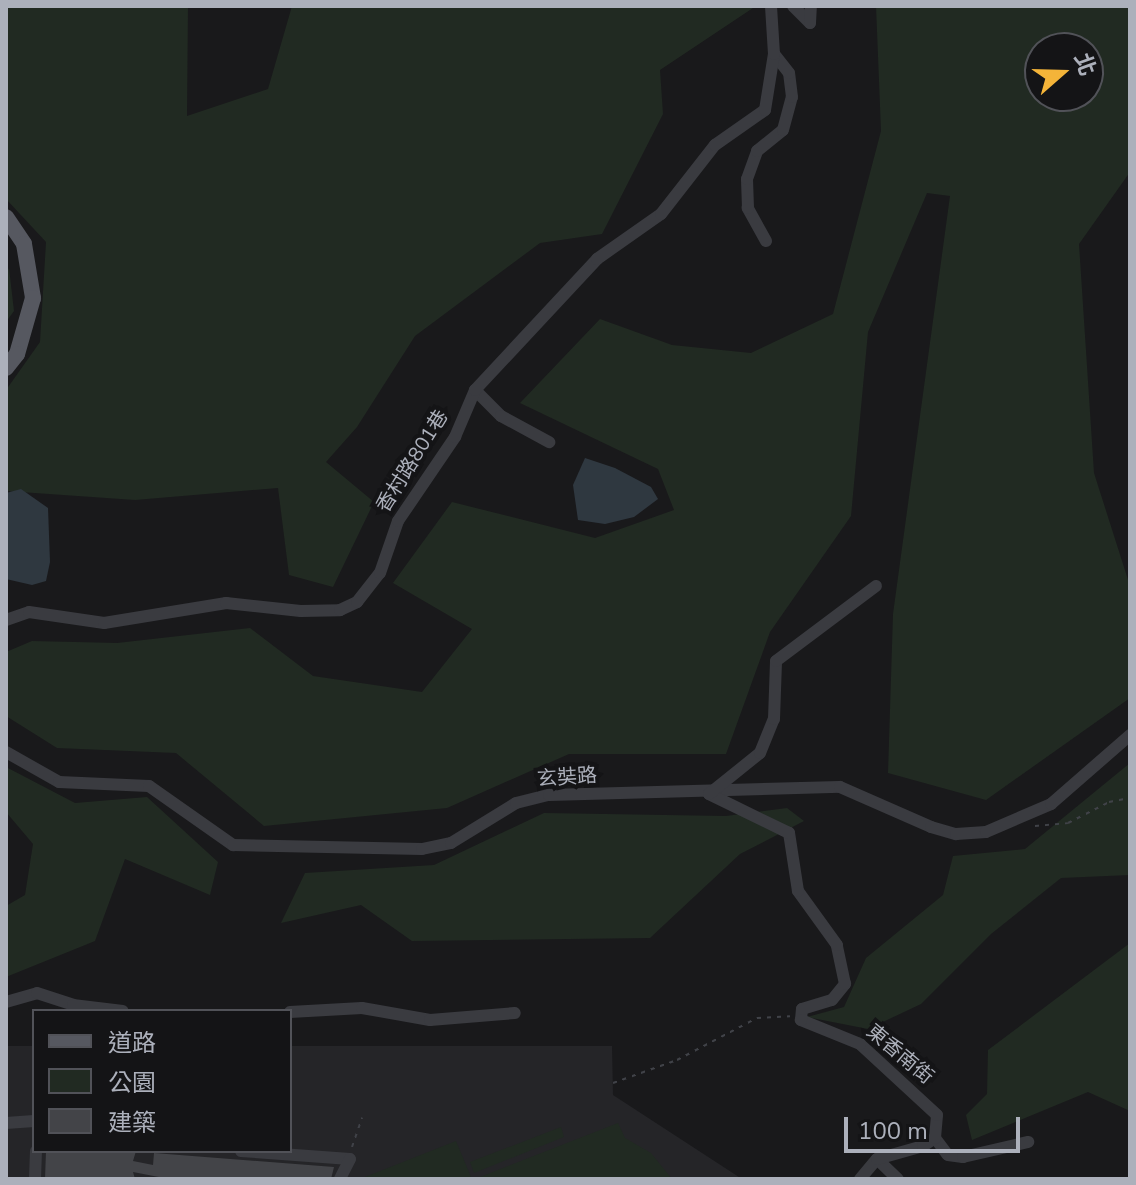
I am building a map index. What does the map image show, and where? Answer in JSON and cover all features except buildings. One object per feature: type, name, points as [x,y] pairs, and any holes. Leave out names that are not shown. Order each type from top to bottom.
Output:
[{"type":"main road","points":[[6,217],[24,244],[33,298],[17,354],[6,368]]},
{"type":"street","name":"香村路801巷","points":[[6,620],[29,612],[104,623],[226,603],[301,611],[340,610],[357,602],[380,573],[385,546],[398,521],[455,437],[475,390],[597,259],[661,214],[715,145],[765,110],[774,54],[771,6]]},
{"type":"street","points":[[793,6],[810,23],[811,6]]},
{"type":"street","points":[[766,241],[748,208],[747,179],[757,151],[783,130],[792,97],[789,73],[774,54]]},
{"type":"street","points":[[475,390],[501,416],[549,442]]},
{"type":"street","points":[[799,1014],[832,1000],[845,984],[837,945],[798,891],[789,833],[709,794],[760,753],[774,719],[776,661],[876,586]]},
{"type":"street","name":"玄奘路","points":[[6,752],[59,782],[149,786],[165,793],[211,833],[247,848],[422,849],[451,843],[516,803],[549,795],[709,794],[840,787],[956,834],[986,832],[1051,804],[1130,735]]},
{"type":"street","points":[[6,1002],[37,993],[73,1005],[106,1009]]},
{"type":"street","points":[[292,1012],[362,1008],[430,1020],[515,1013]]},
{"type":"street","name":"東香南街","points":[[799,1014],[806,1024],[840,1032],[860,1044],[892,1078],[917,1092],[937,1115],[935,1138]]},
{"type":"street","points":[[6,1123],[32,1121]]},
{"type":"street","points":[[860,1179],[877,1159],[923,1146],[935,1138],[948,1155],[963,1157],[1028,1142]]},
{"type":"street","points":[[35,1179],[36,1153]]},
{"type":"street","points":[[268,1153],[350,1159],[340,1179]]},
{"type":"street","points":[[877,1159],[898,1179]]},
{"type":"path","points":[[1026,816],[1043,829],[1130,798]]},
{"type":"path","points":[[613,1083],[677,1060],[757,1018],[799,1014]]},
{"type":"path","points":[[350,1159],[362,1118]]},
{"type":"shaded area","points":[[585,458],[615,468],[651,487],[658,499],[634,517],[605,524],[578,520],[573,485]]},
{"type":"shaded area","points":[[21,489],[48,508],[50,562],[46,581],[32,585],[6,579],[6,493]]},
{"type":"shaded area","points":[[6,1046],[32,1046],[32,1153],[292,1153],[292,1046],[612,1046],[613,1095],[742,1179],[6,1179]]},
{"type":"green space","points":[[6,6],[188,6],[187,116],[268,89],[292,6],[756,6],[660,70],[663,114],[602,234],[540,243],[415,336],[357,427],[326,462],[374,502],[333,587],[289,575],[278,488],[135,500],[6,491],[6,390],[40,342],[46,242],[6,199]]},
{"type":"green space","points":[[876,6],[1130,6],[1130,172],[1079,244],[1094,473],[1130,586],[1130,698],[986,800],[888,773],[893,614],[950,196],[927,193],[868,332],[851,516],[770,632],[726,754],[569,754],[447,808],[264,826],[176,753],[57,748],[6,716],[6,652],[32,641],[117,643],[250,628],[313,676],[422,692],[472,629],[393,583],[452,502],[595,538],[674,510],[658,469],[520,403],[600,319],[672,345],[751,353],[833,314],[881,131]]},
{"type":"green space","points":[[9,268],[14,311],[6,322],[6,275]]},
{"type":"green space","points":[[1130,763],[1130,875],[1061,878],[991,934],[921,1004],[868,1029],[807,1017],[844,1007],[866,958],[943,895],[953,856],[1025,849]]},
{"type":"green space","points":[[6,767],[75,803],[147,797],[218,862],[210,895],[125,859],[95,941],[6,977],[6,906],[25,895],[33,844],[6,812]]},
{"type":"green space","points":[[787,808],[804,821],[740,854],[650,938],[412,941],[361,905],[281,923],[305,873],[434,865],[544,813],[726,816]]},
{"type":"green space","points":[[1130,943],[1130,1111],[1088,1092],[972,1140],[966,1115],[987,1094],[988,1050]]},
{"type":"green space","points":[[618,1123],[625,1138],[651,1153],[672,1179],[475,1179]]},
{"type":"green space","points":[[561,1127],[564,1137],[474,1173],[470,1162]]},
{"type":"green space","points":[[456,1141],[471,1177],[466,1179],[360,1179]]}]
